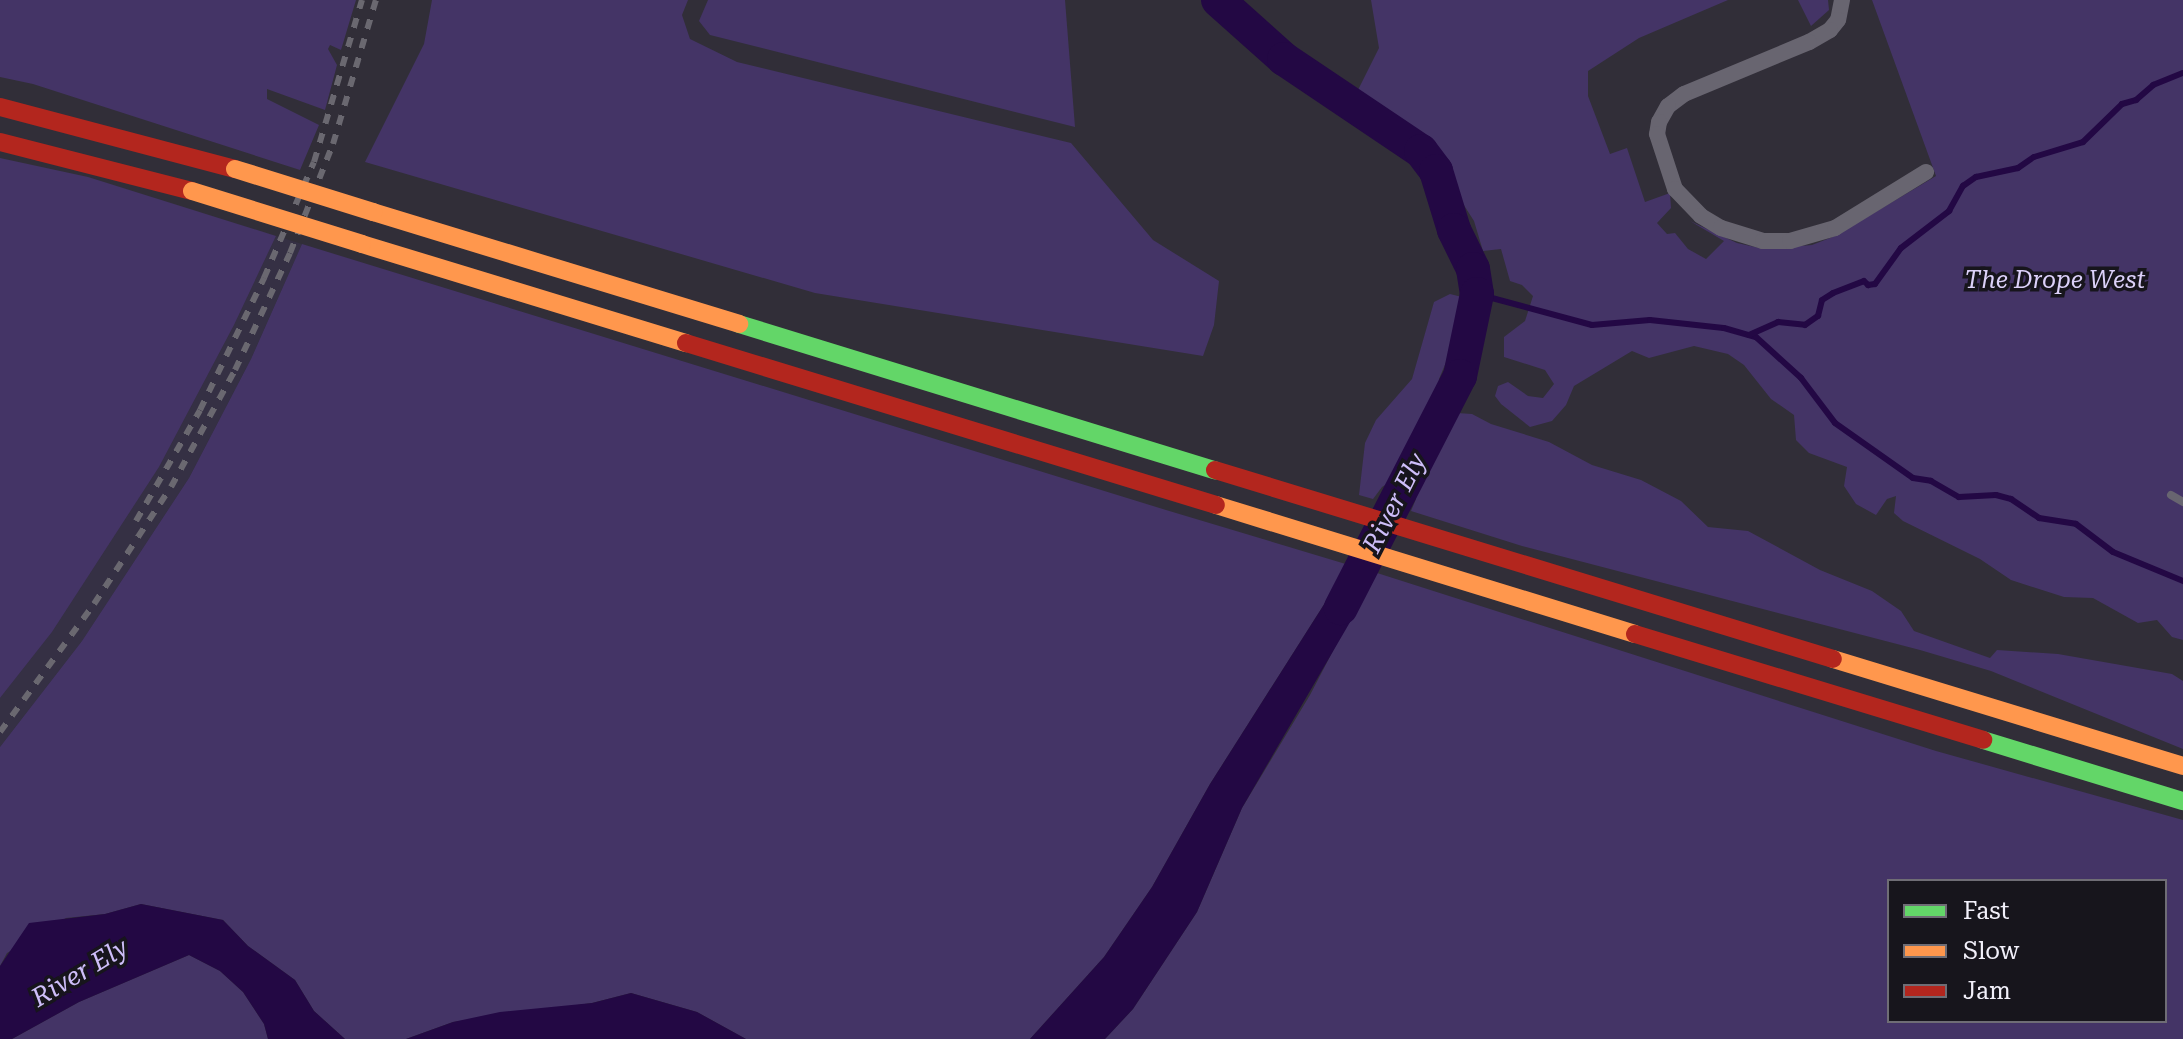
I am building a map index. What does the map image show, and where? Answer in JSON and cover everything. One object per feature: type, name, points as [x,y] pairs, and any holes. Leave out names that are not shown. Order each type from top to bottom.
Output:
[{"type":"highway","points":[[0,97],[2183,766]]},
{"type":"highway","points":[[0,107],[116,135]]},
{"type":"highway","points":[[0,142],[192,191],[2183,801]]},
{"type":"street","points":[[1842,0],[1838,20],[1830,30],[1809,42],[1684,94],[1668,106],[1659,122],[1657,134],[1675,189],[1701,216],[1721,228],[1763,241],[1790,241],[1835,228],[1926,172]]},
{"type":"lane","points":[[2171,495],[2183,502]]},
{"type":"shaded area","points":[[276,236],[302,244],[251,359],[189,478],[82,641],[0,747],[0,698],[52,632],[159,467],[234,325]]},
{"type":"green space","points":[[0,0],[356,0],[341,50],[330,45],[328,49],[337,65],[325,110],[267,89],[267,99],[319,125],[300,170],[33,84],[0,77]]},
{"type":"green space","points":[[432,0],[688,0],[682,15],[690,39],[737,62],[1071,143],[1153,240],[1219,281],[1214,325],[1203,356],[815,293],[365,162],[424,44]]},
{"type":"green space","points":[[708,0],[1065,0],[1075,127],[710,35],[699,21]]},
{"type":"green space","name":"The Drope West","points":[[1371,0],[1728,0],[1639,38],[1588,71],[1588,96],[1610,154],[1627,148],[1645,202],[1670,193],[1671,208],[1657,223],[1667,234],[1675,233],[1688,249],[1706,259],[1724,241],[1690,221],[1737,243],[1764,249],[1812,245],[1835,236],[1936,176],[1872,0],[2183,0],[2183,640],[2172,637],[2157,620],[2138,623],[2093,598],[2064,597],[2011,580],[1980,559],[1903,521],[1894,513],[1896,496],[1887,499],[1876,515],[1856,504],[1844,486],[1847,467],[1809,453],[1796,440],[1794,415],[1771,399],[1744,365],[1728,354],[1694,346],[1649,358],[1632,351],[1574,386],[1566,405],[1552,421],[1530,427],[1495,396],[1498,386],[1508,382],[1528,396],[1543,398],[1554,384],[1545,370],[1504,357],[1504,337],[1525,321],[1533,296],[1522,285],[1510,281],[1501,249],[1483,251],[1474,221],[1453,188],[1448,165],[1440,155],[1435,159],[1353,100],[1379,48]]},
{"type":"green space","points":[[1798,0],[1828,0],[1829,10],[1811,26]]},
{"type":"green space","points":[[0,158],[88,177],[276,236],[234,325],[159,467],[52,632],[0,698]]},
{"type":"green space","points":[[302,244],[1349,565],[1210,784],[1152,887],[1104,957],[1030,1039],[746,1039],[697,1012],[631,993],[592,1003],[453,1022],[406,1039],[345,1039],[314,1011],[295,980],[248,946],[223,920],[141,904],[105,914],[66,918],[7,953],[0,966],[0,747],[82,641],[189,478],[251,359]]},
{"type":"green space","points":[[1450,294],[1462,297],[1467,312],[1439,379],[1438,396],[1395,479],[1382,487],[1373,499],[1359,495],[1365,443],[1376,420],[1412,379],[1434,302]]},
{"type":"green space","points":[[1457,413],[1472,414],[1491,424],[1549,442],[1592,465],[1641,480],[1681,501],[1708,527],[1748,531],[1820,570],[1872,591],[1901,611],[1914,631],[1990,658],[1997,650],[2058,654],[2172,674],[2183,681],[2183,749],[1991,671],[1522,546],[1411,511],[1416,499],[1416,472],[1433,437]]},
{"type":"green space","points":[[1374,572],[1936,751],[2183,820],[2183,1039],[1105,1039],[1133,1009],[1197,912],[1242,808],[1310,695]]},
{"type":"green space","points":[[189,955],[220,971],[243,992],[264,1024],[268,1039],[12,1039],[79,1002]]},
{"type":"water","points":[[1349,565],[1374,572],[1353,617],[1242,808],[1197,912],[1133,1009],[1105,1039],[1030,1039],[1104,957],[1152,887],[1210,784]]},
{"type":"water","points":[[141,904],[223,920],[248,946],[295,980],[314,1011],[345,1039],[268,1039],[264,1024],[243,992],[220,971],[189,955],[79,1002],[12,1039],[0,1039],[0,966],[29,923],[105,914]]},
{"type":"water","points":[[631,993],[697,1012],[746,1039],[406,1039],[453,1022],[500,1012],[592,1003]]},
{"type":"waterway","name":"River Ely","points":[[1218,0],[1284,59],[1421,151],[1436,171],[1454,230],[1473,269],[1477,294],[1460,376],[1341,608]]},
{"type":"waterway","points":[[1749,335],[1778,322],[1805,325],[1818,316],[1822,300],[1833,293],[1864,281],[1868,285],[1875,284],[1901,248],[1949,211],[1963,186],[1976,177],[2018,168],[2034,157],[2083,142],[2122,104],[2136,100],[2153,85],[2183,73]]},
{"type":"waterway","points":[[1477,294],[1592,325],[1650,320],[1724,328],[1756,337],[1801,378],[1835,423],[1913,478],[1931,481],[1959,497],[1996,495],[2011,499],[2039,518],[2076,524],[2113,552],[2183,581]]},
{"type":"railway","points":[[136,521],[200,410],[264,278],[314,162],[362,0]]},
{"type":"railway","points":[[0,732],[94,604],[171,487],[235,370],[290,253],[333,144],[376,0]]},
{"type":"traffic: fast","points":[[739,324],[1215,470]]},
{"type":"traffic: fast","points":[[1983,740],[2183,801]]},
{"type":"traffic: slow","points":[[235,169],[373,212]]},
{"type":"traffic: slow","points":[[192,191],[362,244]]},
{"type":"traffic: slow","points":[[373,212],[739,324]]},
{"type":"traffic: slow","points":[[362,244],[686,343]]},
{"type":"traffic: slow","points":[[1216,505],[1635,634]]},
{"type":"traffic: slow","points":[[1833,659],[2183,766]]},
{"type":"traffic: jam","points":[[0,107],[235,169]]},
{"type":"traffic: jam","points":[[0,142],[192,191]]},
{"type":"traffic: jam","points":[[686,343],[1216,505]]},
{"type":"traffic: jam","points":[[1215,470],[1833,659]]},
{"type":"traffic: jam","points":[[1635,634],[1983,740]]}]
